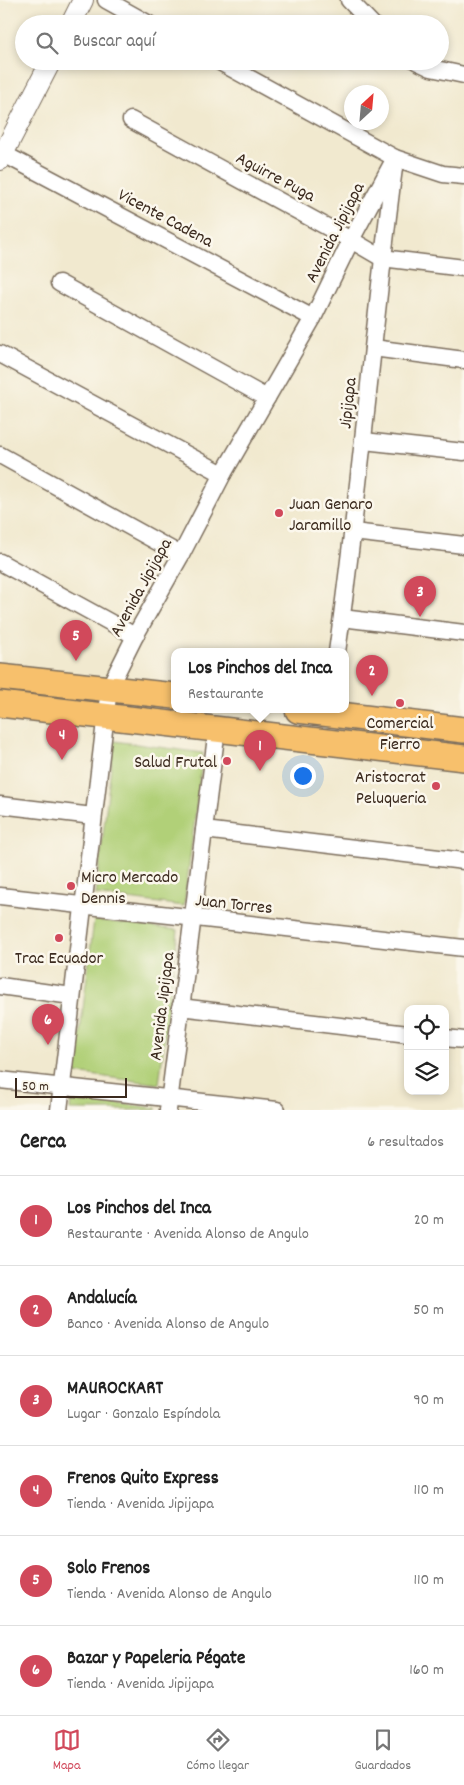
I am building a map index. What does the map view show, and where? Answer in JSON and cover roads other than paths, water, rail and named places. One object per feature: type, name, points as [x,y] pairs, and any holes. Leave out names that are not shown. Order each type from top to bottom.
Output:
[{"type":"main road","points":[[0,677],[171,696]]},
{"type":"main road","points":[[0,704],[464,758]]},
{"type":"main road","points":[[342,713],[464,730]]},
{"type":"street","points":[[76,15],[83,0]]},
{"type":"street","points":[[106,0],[134,15]]},
{"type":"street","points":[[349,0],[363,15]]},
{"type":"street","points":[[1,155],[46,70]]},
{"type":"street","points":[[234,70],[395,158],[443,174],[464,176]]},
{"type":"street","points":[[440,70],[464,75]]},
{"type":"street","name":"Aguirre Puga","points":[[131,120],[382,258],[464,268]]},
{"type":"street","name":"Vicente Cadena","points":[[1,155],[313,318]]},
{"type":"street","name":"Avenida Jipijapa","points":[[59,1110],[109,688],[135,636],[224,474],[313,318],[351,240],[395,158]]},
{"type":"street","name":"Jipijapa","points":[[338,648],[364,441],[382,258],[395,158]]},
{"type":"street","points":[[59,283],[267,398]]},
{"type":"street","points":[[373,348],[464,360]]},
{"type":"street","points":[[0,354],[224,474]]},
{"type":"street","points":[[364,441],[464,452]]},
{"type":"street","points":[[0,455],[181,555]]},
{"type":"street","points":[[353,532],[464,545]]},
{"type":"street","points":[[0,562],[135,636]]},
{"type":"street","points":[[342,618],[464,633]]},
{"type":"street","points":[[324,742],[328,713]]},
{"type":"street","name":"Avenida Jipijapa","points":[[168,1104],[217,728]]},
{"type":"street","points":[[0,805],[93,816]]},
{"type":"street","points":[[204,830],[464,861]]},
{"type":"street","name":"Juan Torres","points":[[0,896],[464,948]]},
{"type":"street","points":[[0,986],[72,996]]},
{"type":"street","points":[[180,1007],[404,1034]]},
{"type":"street","points":[[449,1038],[464,1040]]},
{"type":"street","points":[[0,1080],[62,1087],[168,1104],[277,1110]]},
{"type":"place","name":"Juan Genaro Jaramillo","points":[[279,513]]},
{"type":"place","name":"MAUROCKART","points":[[420,617]]},
{"type":"place","name":"Solo Frenos","points":[[76,661]]},
{"type":"place","name":"Andalucía","points":[[372,696]]},
{"type":"place","name":"Comercial Fierro","points":[[400,703]]},
{"type":"place","name":"Frenos Quito Express","points":[[62,760]]},
{"type":"place","name":"Salud Frutal","points":[[227,761]]},
{"type":"place","name":"Los Pinchos del Inca","points":[[260,771]]},
{"type":"place","name":"Aristocrat Peluqueria","points":[[436,786]]},
{"type":"place","name":"Micro Mercado Dennis","points":[[71,886]]},
{"type":"place","name":"Trac Ecuador","points":[[59,938]]},
{"type":"place","name":"Bazar y Papeleria Pégate","points":[[48,1045]]}]
